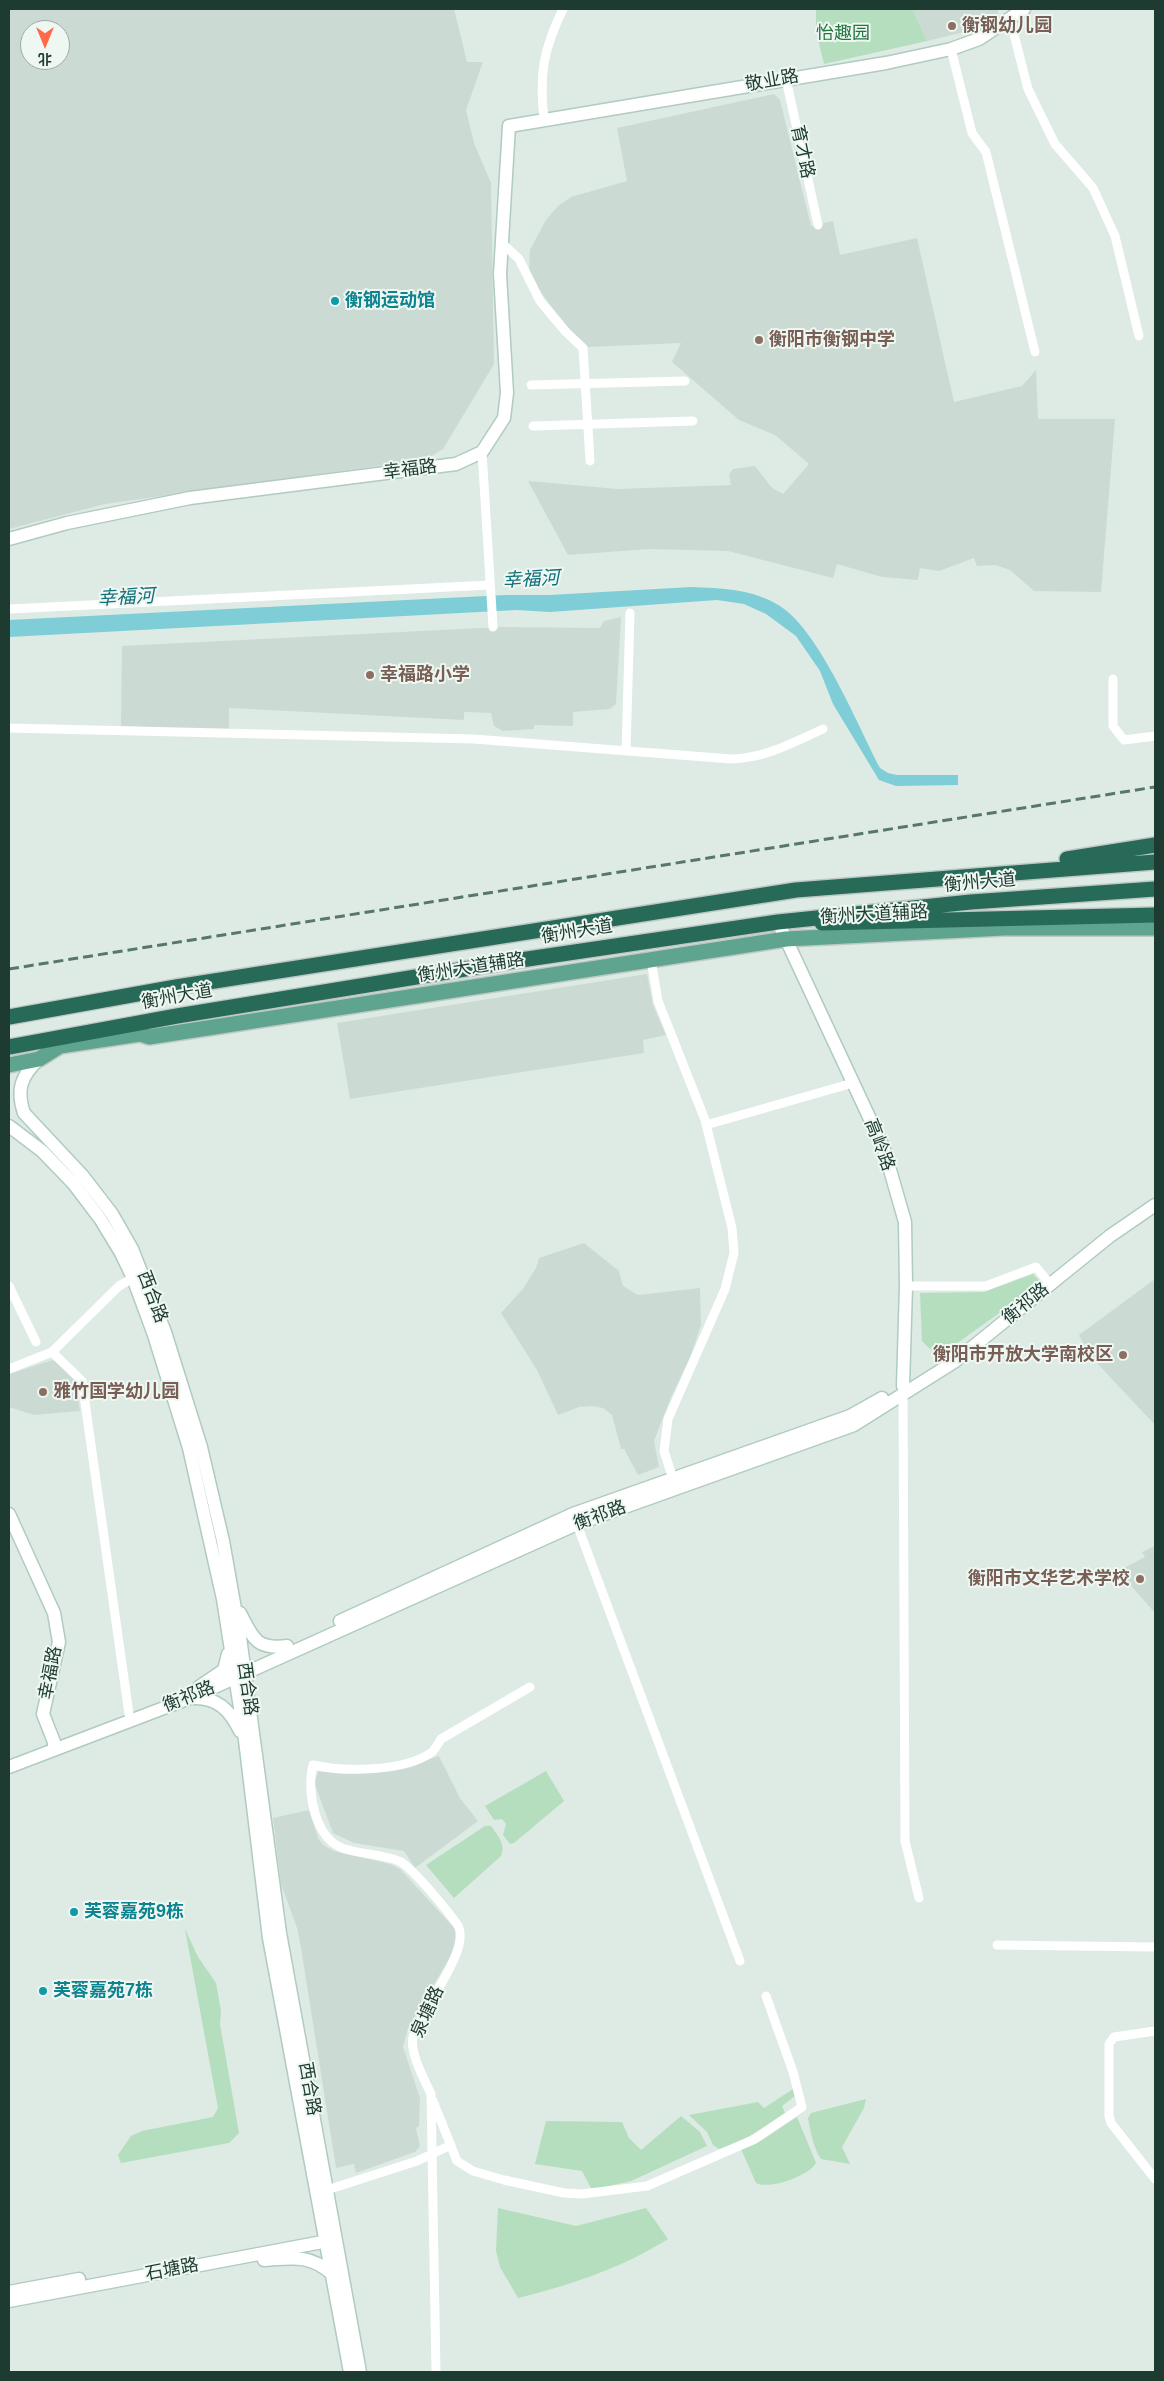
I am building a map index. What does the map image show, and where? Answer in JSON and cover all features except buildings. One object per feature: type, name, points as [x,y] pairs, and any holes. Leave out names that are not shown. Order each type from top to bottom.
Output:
[{"type":"highway","points":[[964,875],[1155,845]]},
{"type":"highway","name":"衡州大道","points":[[9,1017],[186,986],[796,890],[964,875],[1155,862]]},
{"type":"highway","name":"衡州大道","points":[[9,1046],[64,1041],[514,961],[778,922],[971,902],[1155,889]]},
{"type":"highway","points":[[778,922],[843,924],[1126,916],[1155,917]]},
{"type":"main road","name":"衡州大道辅路","points":[[9,1065],[39,1060],[64,1041],[140,1034],[149,1037],[786,939],[1004,928],[1155,928]]},
{"type":"street","points":[[544,120],[540,87],[545,55],[562,9]]},
{"type":"street","name":"敬业路","points":[[502,243],[509,126],[786,78],[886,63],[951,49],[979,39],[1009,14],[1024,9]]},
{"type":"street","points":[[1009,14],[1028,89],[1055,144],[1093,188],[1115,236],[1139,336]]},
{"type":"street","points":[[951,49],[972,133],[986,152],[1035,352]]},
{"type":"street","name":"育才路","points":[[786,78],[818,225]]},
{"type":"street","points":[[502,243],[519,259],[540,301],[566,332],[583,348],[590,461]]},
{"type":"street","points":[[493,624],[482,452],[504,418],[507,393],[500,274],[502,243]]},
{"type":"street","points":[[531,385],[685,381]]},
{"type":"street","points":[[533,426],[693,422]]},
{"type":"street","name":"幸福路","points":[[9,539],[67,522],[190,498],[456,464],[482,452]]},
{"type":"street","points":[[9,609],[490,588]]},
{"type":"street","points":[[626,751],[630,613]]},
{"type":"street","points":[[1114,679],[1113,726],[1118,733],[1124,740],[1155,736]]},
{"type":"street","points":[[9,728],[464,739],[752,758],[775,752],[823,729]]},
{"type":"street","name":"高岭路","points":[[778,922],[884,1149],[905,1222],[906,1286],[903,1390]]},
{"type":"street","points":[[651,960],[658,1001],[706,1125],[732,1228],[734,1253],[725,1289],[668,1419],[664,1451],[673,1479]]},
{"type":"street","name":"西合路","points":[[39,1060],[28,1070],[22,1079],[19,1090],[20,1102],[24,1113],[32,1124],[82,1175],[112,1214],[144,1274],[180,1377],[201,1447],[218,1516],[233,1598],[245,1740],[269,1938],[360,2372]]},
{"type":"street","points":[[706,1125],[853,1083]]},
{"type":"street","name":"西合路","points":[[9,1126],[42,1151],[72,1183],[101,1220],[133,1278],[173,1390],[189,1448],[219,1581],[229,1639],[251,1712],[280,1933],[327,2190],[332,2274],[350,2372]]},
{"type":"street","name":"衡祁路","points":[[1049,1282],[1108,1232],[1155,1200]]},
{"type":"street","name":"衡祁路","points":[[9,1767],[52,1745],[272,1661],[575,1519],[854,1425],[950,1359],[1110,1236],[1155,1205]]},
{"type":"street","points":[[906,1286],[986,1286],[1036,1267],[1049,1282]]},
{"type":"street","points":[[9,1369],[52,1352],[119,1286],[133,1278]]},
{"type":"street","points":[[9,1286],[36,1342]]},
{"type":"street","points":[[52,1352],[82,1381],[129,1714]]},
{"type":"street","points":[[903,1390],[905,1841],[919,1898]]},
{"type":"street","name":"衡祁路","points":[[9,1759],[190,1698],[287,1646],[575,1519],[673,1479],[850,1416],[903,1390]]},
{"type":"street","name":"幸福路","points":[[9,1514],[54,1613],[59,1642],[43,1714],[52,1745]]},
{"type":"street","points":[[575,1519],[740,1961]]},
{"type":"street","name":"幸福路","points":[[9,1524],[50,1613],[54,1641],[38,1715],[52,1745]]},
{"type":"street","points":[[233,1598],[246,1624],[262,1646],[270,1648],[287,1646]]},
{"type":"street","points":[[199,1688],[224,1670],[228,1662],[229,1639]]},
{"type":"street","points":[[251,1712],[252,1685],[258,1674],[272,1661]]},
{"type":"street","name":"泉塘路","points":[[436,2372],[431,2094],[416,2058],[412,2038],[460,1947],[459,1926],[418,1878],[400,1862],[343,1849],[328,1840],[313,1810],[310,1780],[313,1765],[349,1770],[387,1767],[419,1758],[433,1752],[441,1740],[530,1687]]},
{"type":"street","points":[[190,1698],[205,1697],[227,1709],[245,1740]]},
{"type":"street","points":[[997,1945],[1155,1947]]},
{"type":"street","points":[[431,2094],[457,2161],[473,2171],[564,2193],[582,2194],[647,2186],[755,2139],[802,2107],[793,2072],[766,1996]]},
{"type":"street","points":[[1155,2031],[1114,2037],[1110,2040],[1109,2116],[1111,2123],[1155,2179]]},
{"type":"street","points":[[327,2190],[451,2146]]},
{"type":"street","name":"石塘路","points":[[9,2301],[204,2264],[330,2236]]},
{"type":"street","name":"石塘路","points":[[9,2292],[330,2236]]},
{"type":"street","points":[[204,2264],[306,2258],[320,2264],[332,2274]]},
{"type":"shaded area","points":[[9,9],[454,9],[467,62],[483,62],[466,110],[474,143],[491,183],[494,364],[443,449],[427,459],[105,504],[9,529]]},
{"type":"shaded area","name":"衡钢幼儿园","points":[[912,9],[998,9],[998,15],[988,25],[981,28],[927,41]]},
{"type":"shaded area","name":"衡阳市衡钢中学","points":[[774,94],[780,100],[811,226],[833,221],[840,255],[917,238],[954,402],[1022,386],[1036,370],[1038,419],[1115,419],[1101,592],[1034,591],[1010,570],[995,565],[977,566],[974,558],[939,571],[920,568],[918,580],[882,577],[837,564],[833,578],[728,551],[649,549],[568,555],[528,481],[618,489],[731,485],[729,475],[733,469],[755,466],[772,488],[783,494],[809,464],[775,435],[739,420],[672,362],[681,343],[588,347],[574,336],[539,290],[529,272],[530,250],[546,220],[558,206],[571,197],[627,181],[617,128]]},
{"type":"shaded area","name":"幸福路小学","points":[[621,617],[616,704],[610,709],[573,712],[573,726],[534,725],[534,729],[503,731],[494,726],[491,713],[464,712],[464,720],[229,708],[229,731],[121,726],[122,646],[501,627],[600,628],[604,621]]},
{"type":"shaded area","points":[[647,974],[653,1005],[666,1035],[643,1040],[644,1053],[350,1099],[337,1023]]},
{"type":"shaded area","points":[[584,1243],[619,1271],[623,1286],[638,1295],[700,1288],[701,1325],[690,1358],[671,1397],[654,1441],[659,1467],[638,1475],[624,1449],[621,1449],[612,1415],[603,1408],[592,1406],[579,1407],[558,1415],[537,1370],[501,1313],[523,1289],[536,1268],[539,1258]]},
{"type":"shaded area","name":"衡阳市开放大学南校区","points":[[1155,1279],[1155,1425],[1095,1361],[1079,1335]]},
{"type":"shaded area","name":"雅竹国学幼儿园","points":[[53,1360],[75,1378],[80,1411],[34,1415],[9,1407],[9,1374]]},
{"type":"shaded area","name":"衡阳市文华艺术学校","points":[[1155,1546],[1155,1613],[1118,1571],[1145,1557],[1142,1552]]},
{"type":"shaded area","points":[[439,1756],[460,1798],[478,1821],[415,1868],[404,1851],[354,1843],[333,1833],[314,1782],[319,1770],[338,1773],[361,1773],[399,1769]]},
{"type":"shaded area","points":[[309,1810],[318,1838],[323,1845],[334,1851],[390,1864],[400,1869],[456,1930],[455,1949],[408,2028],[403,2047],[420,2098],[419,2126],[416,2128],[420,2146],[415,2152],[356,2173],[354,2164],[336,2168],[301,1948],[297,1928],[281,1884],[273,1818]]},
{"type":"green space","name":"怡趣园","points":[[816,9],[912,9],[927,41],[824,64],[816,31]]},
{"type":"green space","points":[[1033,1274],[1041,1283],[938,1357],[922,1341],[920,1293],[984,1292]]},
{"type":"green space","points":[[546,1771],[564,1801],[514,1843],[510,1844],[503,1835],[506,1824],[502,1819],[494,1820],[485,1806]]},
{"type":"green space","points":[[485,1826],[491,1826],[500,1840],[503,1848],[501,1856],[454,1898],[426,1865]]},
{"type":"green space","points":[[185,1929],[198,1957],[216,1983],[221,2011],[220,2024],[239,2133],[229,2143],[121,2163],[118,2155],[131,2136],[142,2131],[213,2117],[218,2108]]},
{"type":"green space","points":[[793,2089],[795,2096],[782,2106],[785,2113],[742,2141],[719,2149],[713,2145],[707,2132],[689,2115],[758,2102],[764,2108]]},
{"type":"green space","points":[[866,2099],[864,2108],[842,2147],[850,2164],[821,2159],[811,2134],[808,2118],[811,2113]]},
{"type":"green space","points":[[681,2116],[700,2132],[707,2146],[631,2181],[592,2190],[582,2171],[535,2164],[546,2121],[622,2122],[629,2138],[641,2150]]},
{"type":"green space","points":[[797,2117],[816,2163],[806,2173],[779,2183],[762,2185],[756,2183],[741,2149],[762,2140]]},
{"type":"green space","points":[[498,2208],[576,2226],[646,2208],[668,2239],[614,2267],[557,2287],[518,2298],[500,2267],[496,2251]]},
{"type":"water","points":[[691,587],[737,590],[770,600],[780,606],[795,619],[823,657],[849,704],[880,768],[888,773],[897,775],[958,775],[958,785],[896,786],[879,780],[833,704],[820,671],[796,636],[766,614],[744,604],[717,600],[550,612],[517,610],[9,637],[9,620]]},
{"type":"railway","points":[[9,969],[1155,787]]},
{"type":"place","name":"衡钢幼儿园","points":[[952,26]]},
{"type":"place","name":"衡钢运动馆","points":[[335,301]]},
{"type":"place","name":"衡阳市衡钢中学","points":[[759,340]]},
{"type":"place","name":"幸福路小学","points":[[370,675]]},
{"type":"place","name":"衡阳市开放大学南校区","points":[[1123,1355]]},
{"type":"place","name":"雅竹国学幼儿园","points":[[43,1392]]},
{"type":"place","name":"衡阳市文华艺术学校","points":[[1140,1579]]},
{"type":"place","name":"芙蓉嘉苑9栋","points":[[74,1912]]},
{"type":"place","name":"芙蓉嘉苑7栋","points":[[43,1991]]},
{"type":"water label","name":"幸福河","points":[[531,580]]},
{"type":"water label","name":"幸福河","points":[[126,598]]}]
